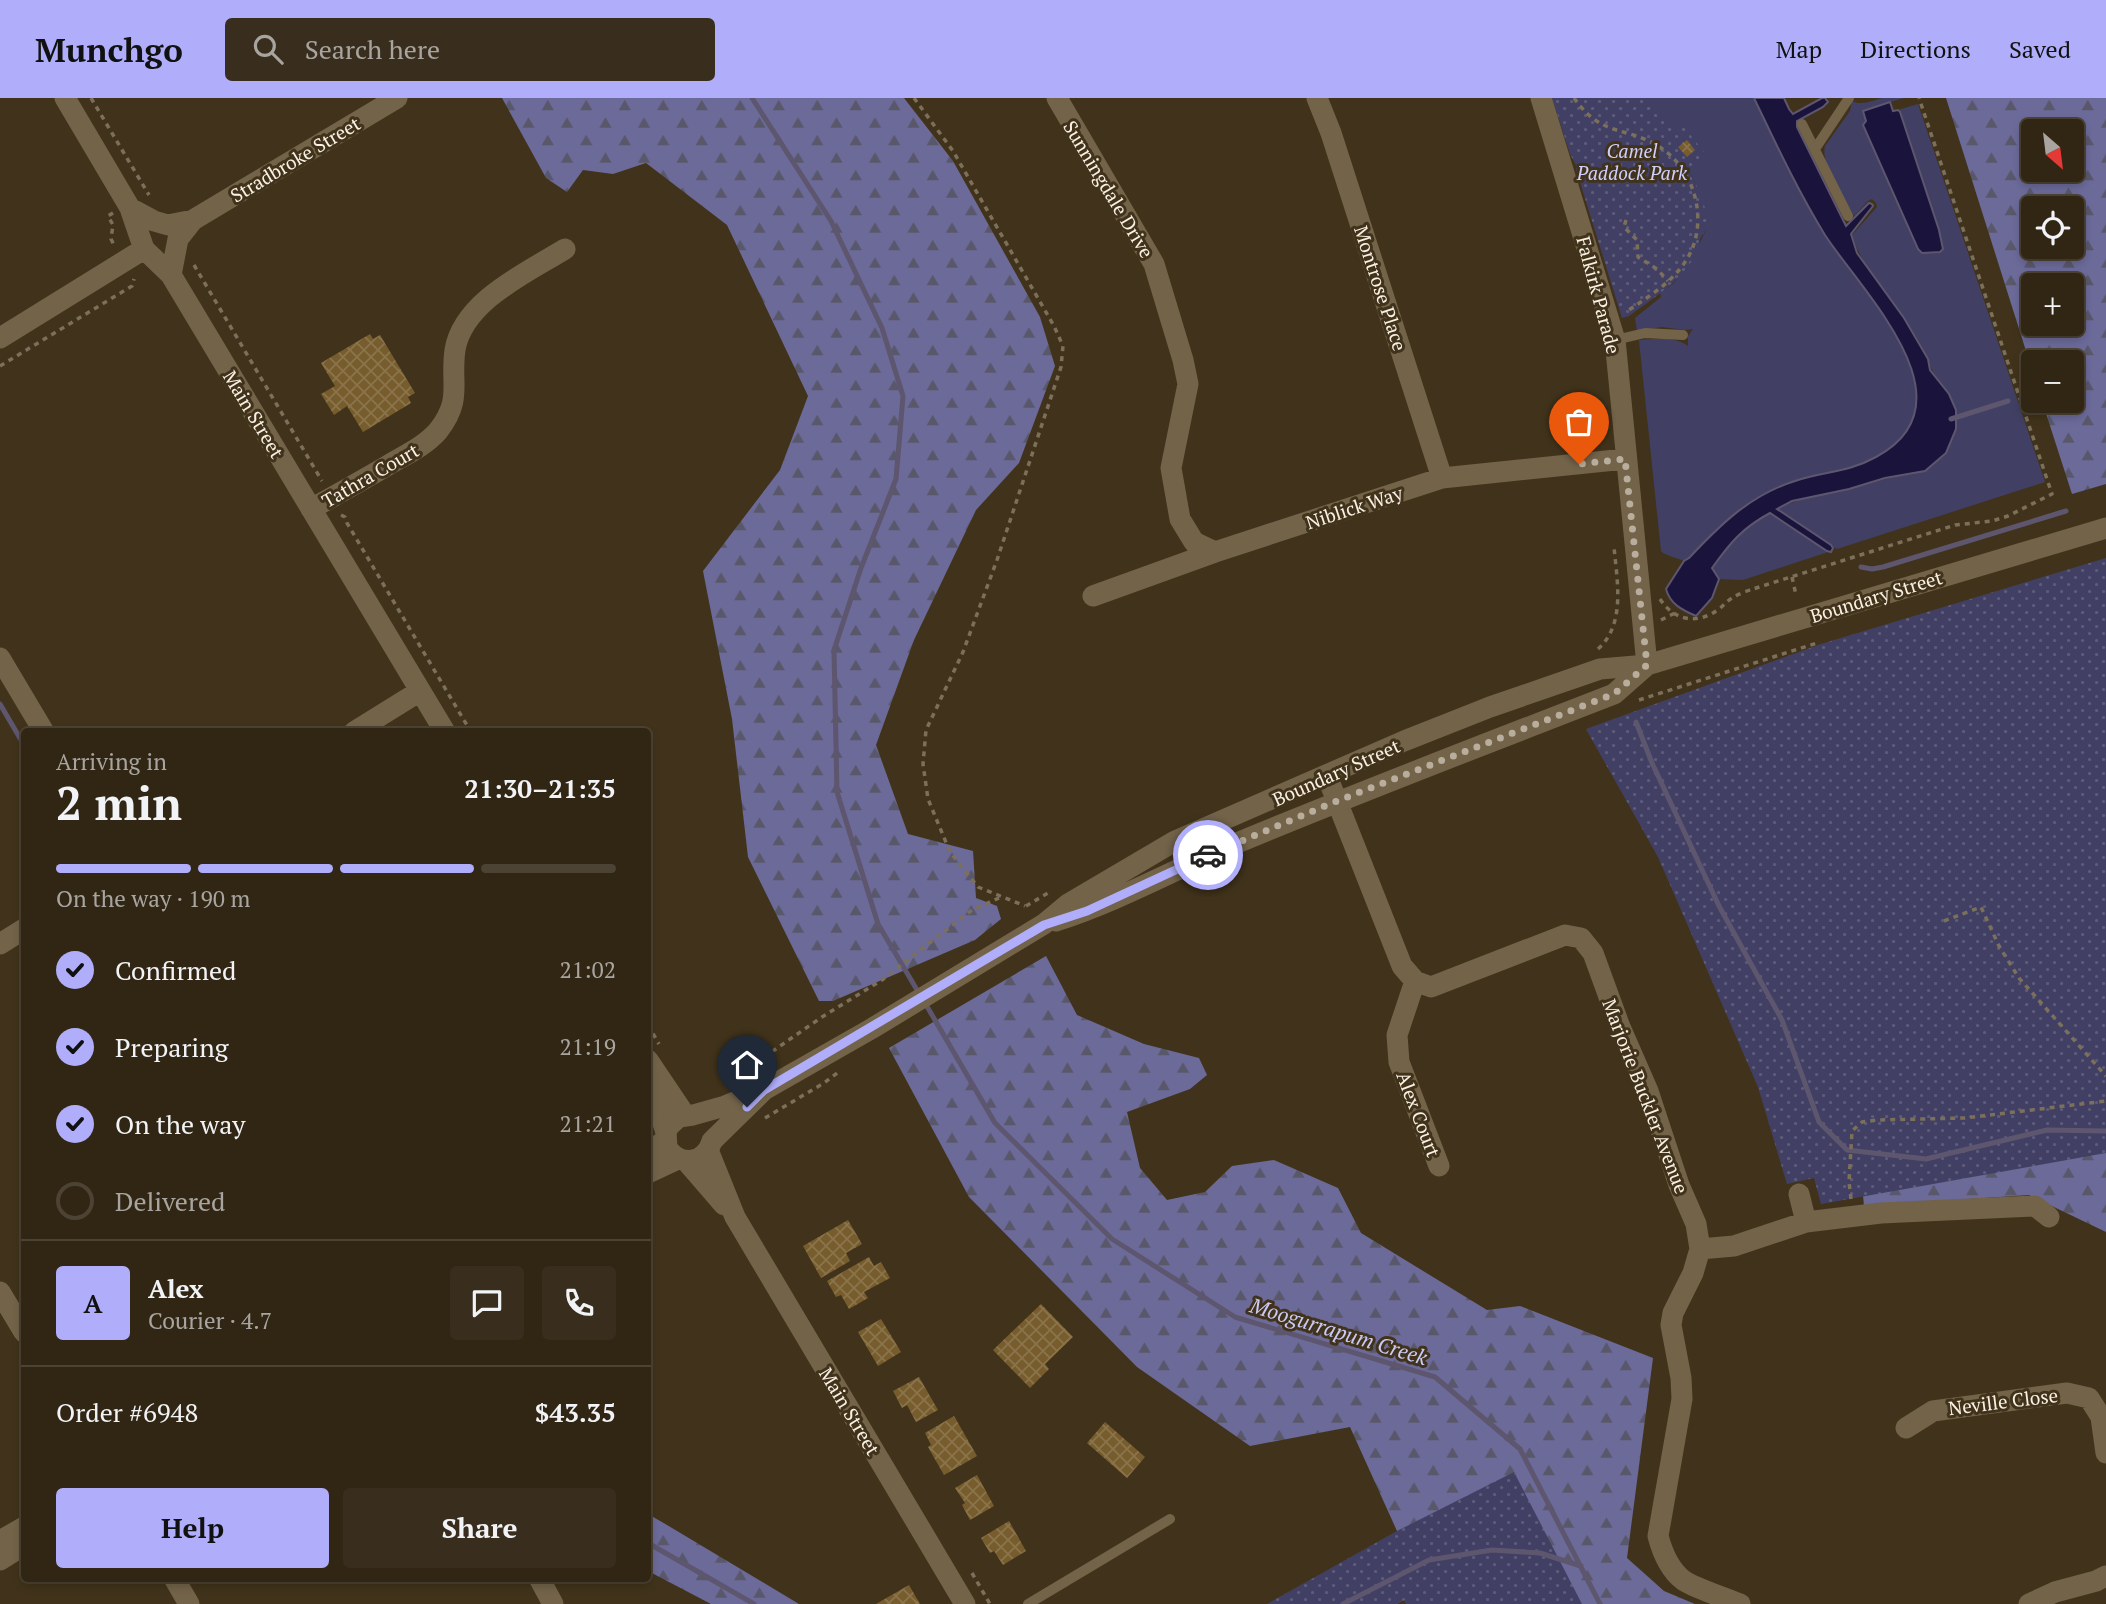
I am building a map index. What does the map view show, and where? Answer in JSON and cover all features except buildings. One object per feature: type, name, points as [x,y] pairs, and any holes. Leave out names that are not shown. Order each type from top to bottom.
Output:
[{"type":"street","name":"Main Street","points":[[65,98],[144,248],[172,275],[443,728]]},
{"type":"street","name":"Stradbroke Street","points":[[122,210],[168,225],[193,220],[397,98]]},
{"type":"street","name":"Sunningdale Drive","points":[[1057,98],[1154,264],[1188,384],[1171,468],[1180,519],[1194,542],[1215,552]]},
{"type":"street","name":"Montrose Place","points":[[1317,98],[1331,133],[1442,478]]},
{"type":"street","name":"Falkirk Parade","points":[[1541,98],[1622,338],[1625,459],[1647,665]]},
{"type":"street","name":"Stradbroke Street","points":[[172,275],[178,239],[193,220]]},
{"type":"street","points":[[0,338],[144,248]]},
{"type":"street","name":"Tathra Court","points":[[311,509],[420,447],[436,432],[449,414],[456,393],[455,351],[460,334],[472,314],[494,293],[565,249]]},
{"type":"street","name":"Niblick Way","points":[[1093,596],[1215,552],[1442,478],[1625,459]]},
{"type":"street","name":"Boundary Street","points":[[651,1150],[666,1136],[673,1121],[725,1106],[764,1090],[1044,925],[1068,904],[1175,841],[1404,741],[1600,669],[1647,665],[2106,528]]},
{"type":"street","points":[[0,658],[42,728]]},
{"type":"street","name":"Boundary Street","points":[[1044,925],[1087,911],[1189,862],[1337,801],[1614,694],[1647,665]]},
{"type":"street","points":[[360,728],[420,691]]},
{"type":"street","points":[[1326,776],[1402,966],[1415,981]]},
{"type":"street","points":[[0,944],[21,931]]},
{"type":"street","name":"Marjorie Buckler Avenue","points":[[1415,981],[1431,987],[1565,935],[1581,938],[1593,953],[1647,1091],[1679,1185],[1696,1224],[1700,1249]]},
{"type":"street","name":"Alex Court","points":[[1415,981],[1397,1035],[1399,1062],[1439,1166]]},
{"type":"street","points":[[654,1054],[689,1115],[700,1117],[709,1128],[710,1146]]},
{"type":"street","points":[[651,1090],[672,1154],[682,1160]]},
{"type":"street","name":"Boundary Street","points":[[651,1172],[682,1160],[699,1159],[764,1090]]},
{"type":"street","name":"Main Street","points":[[710,1146],[735,1217],[965,1604]]},
{"type":"street","name":"Main Street","points":[[682,1160],[735,1217]]},
{"type":"street","points":[[1799,1194],[1806,1222]]},
{"type":"street","points":[[1740,1604],[1683,1580],[1661,1550],[1658,1536],[1682,1399],[1671,1325],[1672,1313],[1693,1273],[1700,1249],[1734,1246],[1806,1222],[1881,1213],[2035,1206],[2049,1217]]},
{"type":"street","points":[[0,1292],[21,1327]]},
{"type":"street","name":"Neville Close","points":[[1906,1428],[1933,1411],[2067,1393],[2088,1398],[2101,1417],[2106,1453]]},
{"type":"street","points":[[0,1541],[21,1529]]},
{"type":"street","points":[[0,1560],[21,1547]]},
{"type":"street","points":[[2029,1604],[2055,1592],[2106,1576]]},
{"type":"street","points":[[176,1582],[189,1604]]},
{"type":"street","points":[[540,1582],[553,1604]]},
{"type":"lane","points":[[1815,149],[1849,98]]},
{"type":"lane","points":[[1802,124],[1848,216]]},
{"type":"lane","points":[[1622,338],[1645,333],[1683,335]]},
{"type":"lane","points":[[1028,1604],[1170,1519]]},
{"type":"path","points":[[91,98],[151,197]]},
{"type":"path","points":[[914,98],[953,151],[1055,326],[1063,346],[1061,368],[997,560],[963,652],[926,730],[923,764],[928,799],[950,852],[978,887],[1000,898],[1026,906],[1050,892]]},
{"type":"path","points":[[1574,98],[1584,112],[1611,130],[1651,142],[1664,149],[1684,170],[1696,200],[1695,242],[1687,258],[1668,281],[1624,313],[1622,338]]},
{"type":"path","points":[[1660,598],[1666,608],[1678,616],[1692,620],[1718,610],[1734,597],[1955,525],[1992,522],[2052,494],[1919,98]]},
{"type":"path","points":[[117,250],[111,239],[113,225],[108,216],[122,210]]},
{"type":"path","points":[[1626,220],[1624,227],[1637,240],[1638,257],[1657,269],[1668,281]]},
{"type":"path","points":[[190,258],[321,479]]},
{"type":"path","points":[[0,366],[132,286],[134,281],[130,272]]},
{"type":"path","points":[[341,515],[345,517],[346,523],[469,728]]},
{"type":"path","points":[[1587,654],[1600,649],[1614,628],[1618,593],[1613,539]]},
{"type":"path","points":[[1792,577],[1797,595]]},
{"type":"path","points":[[726,1084],[822,1017],[882,980],[972,910],[1000,898]]},
{"type":"path","points":[[1944,920],[1982,907],[1999,946],[2019,978],[2106,1076]]},
{"type":"path","points":[[760,1121],[843,1069]]},
{"type":"path","points":[[1849,1182],[1852,1131],[1862,1122],[1965,1118],[2106,1101]]},
{"type":"path","points":[[965,1562],[990,1604]]},
{"type":"green space","points":[[502,98],[904,98],[953,161],[1040,317],[1055,366],[1019,463],[976,510],[914,640],[876,745],[908,834],[973,851],[976,898],[997,906],[1001,919],[975,940],[833,1001],[819,1001],[748,857],[732,719],[703,571],[780,470],[808,396],[727,225],[646,163],[613,174],[583,170],[567,192],[546,178]]},
{"type":"green space","name":"Camel Paddock Park","points":[[1552,98],[1646,98],[1650,105],[1675,124],[1683,126],[1705,153],[1688,169],[1699,190],[1707,222],[1698,249],[1677,279],[1629,316],[1622,318],[1576,165]]},
{"type":"green space","points":[[1577,98],[1754,98],[1815,218],[1884,316],[1902,347],[1914,378],[1916,408],[1904,434],[1876,457],[1845,469],[1795,481],[1764,494],[1737,512],[1684,561],[1661,551],[1639,340],[1671,339],[1688,346],[1688,336],[1693,329],[1662,327],[1637,331],[1635,318],[1661,297],[1660,293],[1674,283],[1691,261],[1706,230],[1698,189],[1688,168],[1676,125]]},
{"type":"green space","points":[[1882,98],[1904,98],[1890,102],[1889,186],[1918,249],[1922,253],[1940,252],[1939,230],[1898,110],[1918,104],[2045,482],[1837,549],[1776,510],[1803,499],[1915,474],[1940,382],[1909,325],[1857,249],[1852,235],[1877,207],[1876,203],[1872,199],[1868,201],[1854,216],[1826,162],[1825,146],[1850,111],[1852,101],[1871,102]]},
{"type":"green space","points":[[1946,98],[2106,98],[2106,484],[2072,494],[2046,413],[2084,413],[2084,350],[2026,350],[2021,336],[2084,336],[2084,273],[2021,273],[2021,335]]},
{"type":"green space","points":[[1770,513],[1828,552],[1743,580],[1719,579],[1712,569],[1725,551],[1744,530]]},
{"type":"green space","points":[[2106,558],[2106,1153],[1821,1204],[1814,1178],[1787,1184],[1758,1087],[1658,857],[1586,729],[1821,644]]},
{"type":"green space","points":[[1046,956],[1077,1015],[1144,1044],[1199,1058],[1207,1075],[1190,1089],[1127,1112],[1140,1168],[1167,1200],[1205,1192],[1232,1166],[1274,1160],[1338,1188],[1361,1233],[1487,1310],[1520,1306],[1653,1358],[1627,1558],[1664,1591],[1695,1604],[1498,1604],[1404,1600],[1396,1604],[1397,1531],[1350,1427],[1250,1446],[1137,1367],[969,1197],[889,1048]]},
{"type":"green space","points":[[2106,1084],[2106,1232],[2029,1195],[1864,1206],[1855,1110]]},
{"type":"green space","points":[[1514,1472],[1582,1604],[1406,1604],[1404,1600],[1396,1604],[1267,1604],[1397,1531]]},
{"type":"green space","points":[[651,1516],[799,1604],[711,1604],[651,1573]]},
{"type":"shaded area","points":[[1754,98],[1784,98],[1793,114],[1822,98],[1828,102],[1797,121],[1797,127],[1846,226],[1869,203],[1872,204],[1851,234],[1857,253],[1904,318],[1928,359],[1930,370],[1949,394],[1956,410],[1956,429],[1946,453],[1925,471],[1792,501],[1777,509],[1831,545],[1831,552],[1770,513],[1752,524],[1712,568],[1719,579],[1712,598],[1696,616],[1674,603],[1666,589],[1684,561],[1712,534],[1737,512],[1764,494],[1876,457],[1904,434],[1916,408],[1914,378],[1902,347],[1884,316],[1825,235]]},
{"type":"shaded area","points":[[1890,102],[1893,111],[1900,112],[1939,230],[1943,249],[1940,252],[1922,253],[1918,249],[1863,125],[1866,121],[1863,111]]},
{"type":"waterway","name":"Moogurrapum Creek","points":[[752,98],[831,221],[882,328],[903,396],[896,479],[861,568],[834,650],[837,792],[878,924],[920,995]]},
{"type":"waterway","points":[[1951,419],[2008,401]]},
{"type":"waterway","points":[[1861,567],[1883,567],[2066,511]]},
{"type":"waterway","points":[[0,704],[21,740]]},
{"type":"waterway","points":[[1636,722],[1652,763],[1719,906],[1782,1020],[1819,1122],[1847,1150],[1926,1159],[2047,1130],[2106,1131]]},
{"type":"waterway","name":"Moogurrapum Creek","points":[[925,1003],[995,1123],[1112,1239],[1235,1317],[1435,1377],[1520,1449],[1600,1604]]},
{"type":"waterway","points":[[651,1545],[754,1604]]},
{"type":"waterway","points":[[1343,1604],[1429,1560],[1492,1550],[1540,1553],[1581,1566]]},
{"type":"way so far","points":[[1208,855],[1337,801],[1614,694],[1647,665],[1625,459],[1579,464]]},
{"type":"route","points":[[747,1107],[764,1090],[1044,925],[1087,911],[1208,855]]}]
